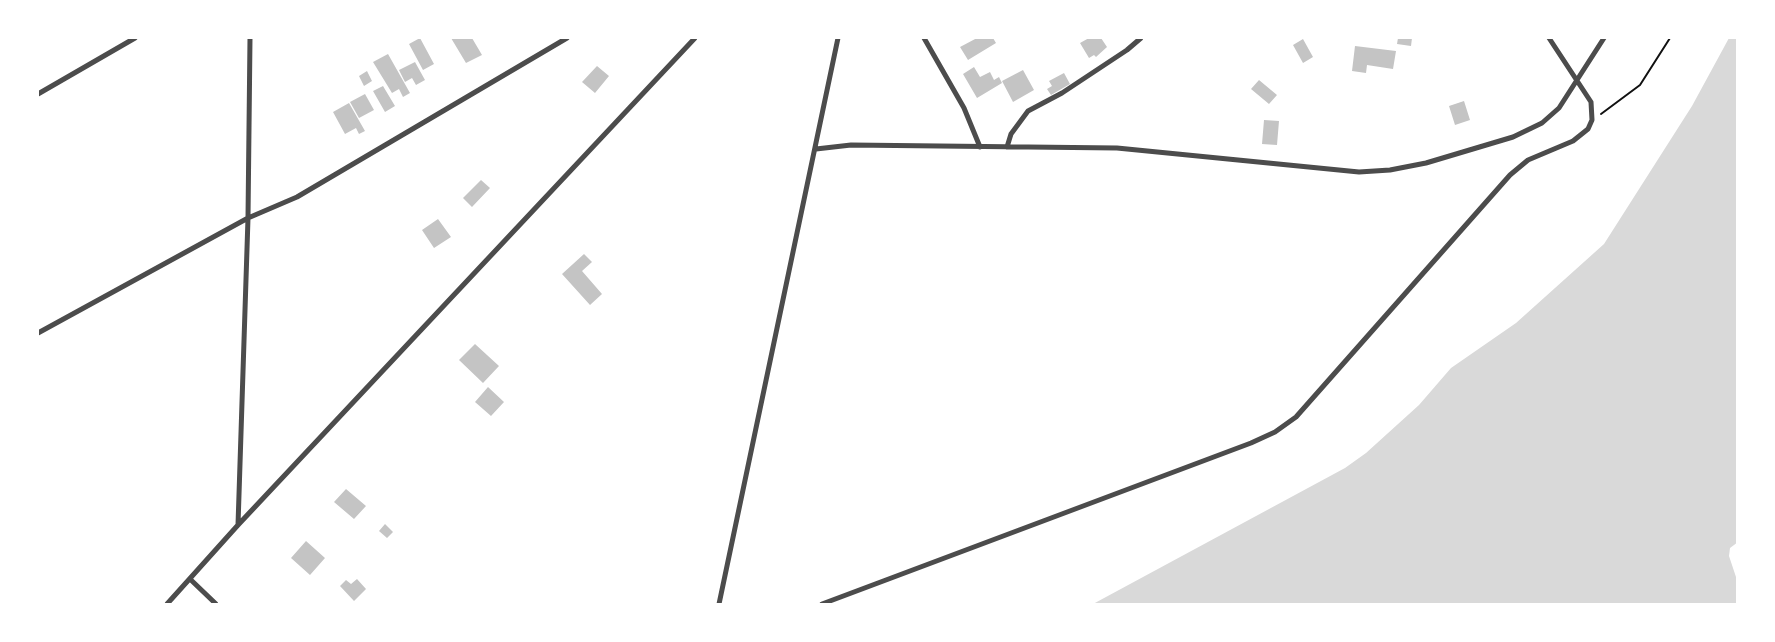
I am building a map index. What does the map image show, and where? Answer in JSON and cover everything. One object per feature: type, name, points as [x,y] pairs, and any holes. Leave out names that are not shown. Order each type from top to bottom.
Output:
[{"type":"street","points":[[38,94],[135,38]]},
{"type":"street","points":[[238,525],[248,218],[250,38]]},
{"type":"street","points":[[38,333],[248,218],[297,197],[557,40],[567,38]]},
{"type":"street","points":[[167,604],[191,580],[238,525],[695,38]]},
{"type":"street","points":[[719,604],[838,38]]},
{"type":"street","points":[[924,38],[964,108],[980,147]]},
{"type":"street","points":[[1006,147],[1011,134],[1028,111],[1071,87],[1127,50],[1141,38]]},
{"type":"street","points":[[822,604],[1275,432],[1296,417],[1510,175],[1528,160],[1573,141],[1588,129],[1592,120],[1592,102],[1549,38]]},
{"type":"street","points":[[816,149],[851,145],[1117,148],[1359,172],[1390,170],[1426,163],[1513,137],[1542,123],[1559,108],[1604,38]]},
{"type":"street","points":[[191,580],[216,604]]},
{"type":"path","points":[[1592,120],[1640,85],[1670,38]]},
{"type":"shaded area","points":[[1729,38],[1738,38],[1738,542],[1730,548],[1729,556],[1737,580],[1737,604],[1093,604],[1345,468],[1366,453],[1419,405],[1451,368],[1516,323],[1604,244],[1692,106]]},
{"type":"building","points":[[420,38],[434,64],[423,70],[409,44]]},
{"type":"building","points":[[451,38],[472,38],[482,55],[466,63]]},
{"type":"building","points":[[977,38],[993,38],[996,43],[968,60],[960,47]]},
{"type":"building","points":[[1089,38],[1101,38],[1107,47],[1096,57],[1094,55],[1089,58],[1080,43]]},
{"type":"building","points":[[1398,38],[1412,38],[1411,46],[1397,44]]},
{"type":"building","points":[[1303,39],[1313,57],[1303,63],[1293,45]]},
{"type":"building","points":[[1355,46],[1396,51],[1393,69],[1367,65],[1366,73],[1352,71]]},
{"type":"building","points":[[388,54],[410,93],[403,97],[399,89],[392,93],[373,62]]},
{"type":"building","points":[[415,62],[425,80],[416,85],[412,78],[405,82],[399,70]]},
{"type":"building","points":[[597,66],[609,76],[595,93],[582,82]]},
{"type":"building","points":[[974,67],[980,77],[990,72],[994,80],[999,77],[1002,83],[977,98],[963,74]]},
{"type":"building","points":[[1023,70],[1034,90],[1013,102],[1002,81]]},
{"type":"building","points":[[367,71],[372,81],[364,86],[359,76]]},
{"type":"building","points":[[1064,73],[1070,84],[1051,95],[1047,89],[1052,86],[1049,81]]},
{"type":"building","points":[[1259,80],[1277,95],[1269,104],[1251,89]]},
{"type":"building","points":[[383,86],[395,106],[385,112],[373,91]]},
{"type":"building","points":[[365,94],[374,110],[359,118],[350,102]]},
{"type":"building","points":[[1464,101],[1470,120],[1455,125],[1449,106]]},
{"type":"building","points":[[349,103],[365,131],[359,134],[356,128],[345,134],[333,112]]},
{"type":"building","points":[[1264,120],[1279,121],[1277,145],[1262,144]]},
{"type":"building","points":[[481,180],[490,188],[472,207],[463,198]]},
{"type":"building","points":[[438,219],[451,237],[434,248],[422,230]]},
{"type":"building","points":[[584,254],[592,262],[582,271],[602,294],[590,305],[562,274]]},
{"type":"building","points":[[475,344],[499,366],[483,383],[459,360]]},
{"type":"building","points":[[488,387],[504,402],[491,416],[475,402]]},
{"type":"building","points":[[346,489],[366,506],[354,519],[334,502]]},
{"type":"building","points":[[385,524],[393,532],[387,538],[379,531]]},
{"type":"building","points":[[306,541],[325,558],[310,575],[291,558]]},
{"type":"building","points":[[357,579],[366,589],[354,601],[340,586],[346,580],[351,584]]}]
